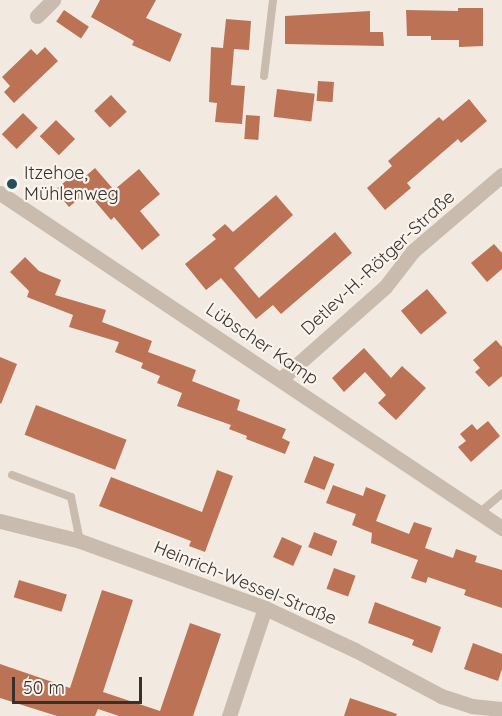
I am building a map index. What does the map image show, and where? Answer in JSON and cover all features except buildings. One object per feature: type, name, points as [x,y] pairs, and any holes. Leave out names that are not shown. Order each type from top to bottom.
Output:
[{"type":"street","points":[[37,16],[53,0]]},
{"type":"street","name":"Detlev-H.-Rötger-Straße","points":[[280,379],[385,287],[413,251],[502,175]]},
{"type":"street","name":"Lübscher Kamp","points":[[0,193],[502,528]]},
{"type":"street","name":"Heinrich-Wessel-Straße","points":[[0,521],[80,541],[266,608],[346,646],[441,696],[472,706],[502,709]]},
{"type":"street","points":[[229,716],[266,608]]},
{"type":"lane","points":[[264,76],[273,0]]},
{"type":"lane","points":[[12,475],[71,497],[80,541]]},
{"type":"lane","points":[[480,513],[502,494]]},
{"type":"place","name":"Itzehoe, Mühlenweg","points":[[12,184]]}]
